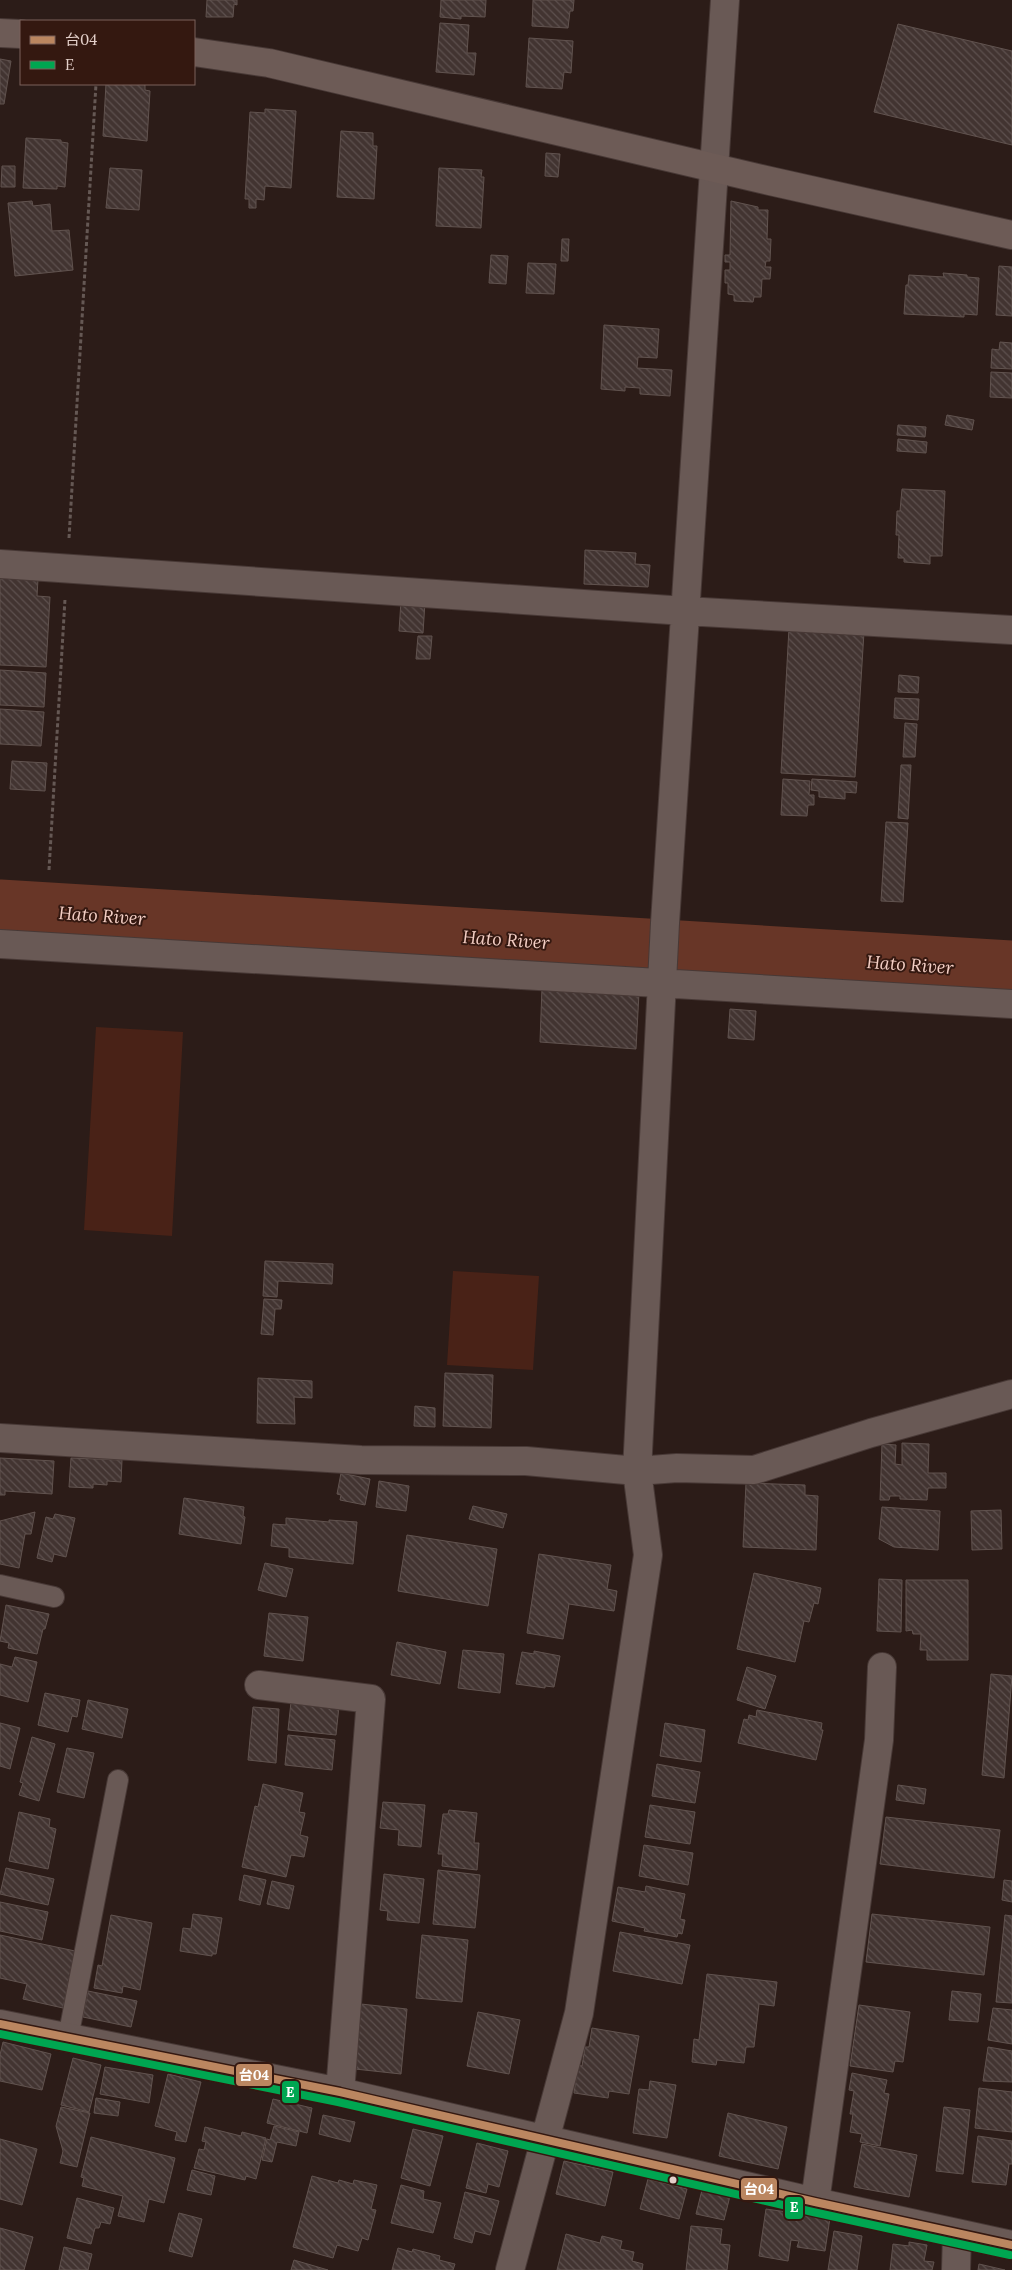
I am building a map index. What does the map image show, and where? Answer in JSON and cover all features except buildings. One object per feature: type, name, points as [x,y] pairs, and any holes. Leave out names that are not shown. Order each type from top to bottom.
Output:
[{"type":"street","points":[[510,2270],[579,2013],[648,1555],[637,1471],[665,923],[725,0]]},
{"type":"street","points":[[0,33],[20,34]]},
{"type":"street","points":[[195,52],[269,63],[1012,235]]},
{"type":"street","points":[[0,564],[684,611],[1012,630]]},
{"type":"street","points":[[0,944],[663,976],[1012,1004]]},
{"type":"street","points":[[0,1438],[361,1460],[526,1461],[637,1471],[677,1468],[754,1470],[870,1433],[1012,1394]]},
{"type":"street","points":[[815,2202],[879,1740],[882,1667]]},
{"type":"street","points":[[259,1685],[371,1699],[340,2092]]},
{"type":"street","points":[[0,2024],[340,2092],[815,2202],[957,2234],[1012,2244]]},
{"type":"street","points":[[956,2270],[957,2234]]},
{"type":"lane","points":[[0,1585],[54,1597]]},
{"type":"lane","points":[[68,2038],[118,1780]]},
{"type":"path","points":[[49,870],[96,85]]},
{"type":"shaded area","points":[[96,1027],[183,1032],[172,1236],[84,1230]]},
{"type":"shaded area","points":[[453,1271],[539,1276],[533,1370],[447,1365]]},
{"type":"waterway","name":"Hato River","points":[[0,910],[1012,971]]},
{"type":"transit line","name":"台04","points":[[0,2024],[340,2092],[815,2202],[1012,2245]]},
{"type":"transit line","name":"E","points":[[0,2034],[338,2102],[813,2212],[1010,2255]]}]
